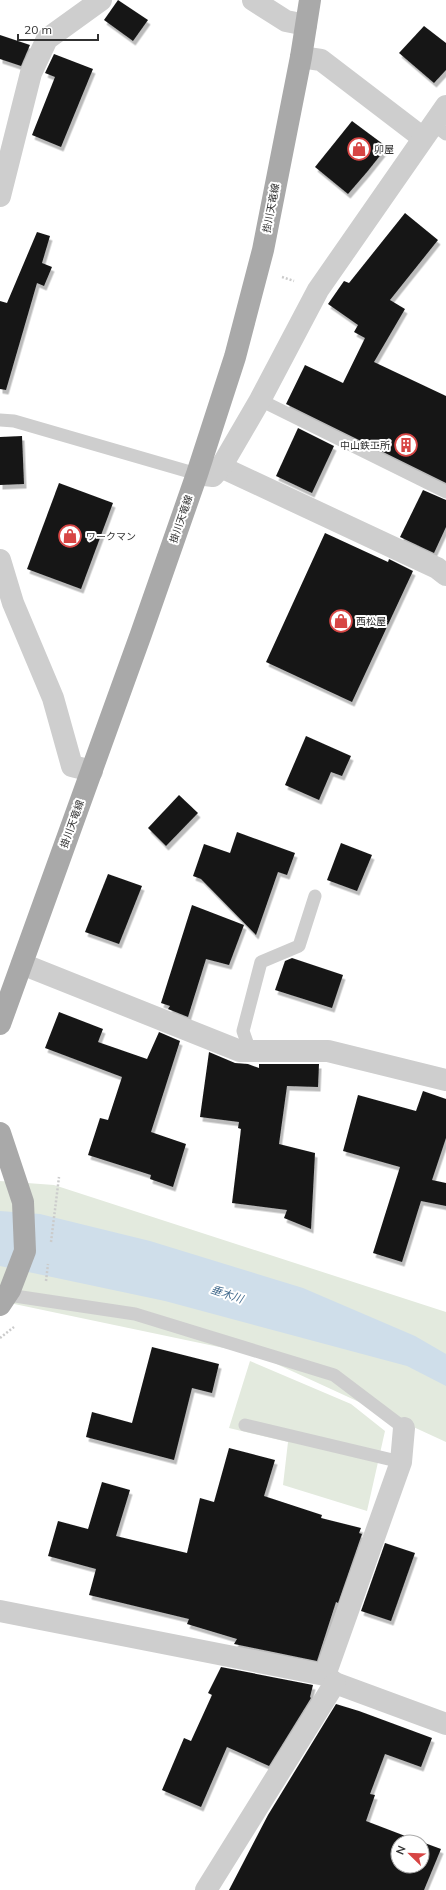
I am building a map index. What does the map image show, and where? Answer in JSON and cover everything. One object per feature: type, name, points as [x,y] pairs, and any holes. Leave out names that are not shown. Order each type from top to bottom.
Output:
[{"type":"main road","name":"掛川天竜線","points":[[0,1024],[5,994],[22,964],[92,771],[197,474],[235,357],[263,250],[301,57],[310,0]]},
{"type":"main road","points":[[0,1133],[23,1202],[25,1251],[6,1297]]},
{"type":"street","points":[[0,196],[31,73],[48,39],[101,0]]},
{"type":"street","points":[[253,0],[286,21],[306,25]]},
{"type":"street","points":[[301,57],[321,60],[434,132]]},
{"type":"street","points":[[197,474],[213,476],[221,467],[260,400],[318,290],[434,132],[446,106]]},
{"type":"street","points":[[221,467],[436,568],[446,575]]},
{"type":"street","points":[[1,566],[13,603],[53,698],[72,766],[92,771]]},
{"type":"street","points":[[22,964],[240,1051],[328,1051],[446,1080]]},
{"type":"street","points":[[206,1890],[330,1679],[401,1462],[404,1428]]},
{"type":"street","points":[[0,1611],[330,1679],[446,1724]]},
{"type":"lane","points":[[260,400],[446,492]]},
{"type":"lane","points":[[0,420],[14,421],[197,474]]},
{"type":"lane","points":[[250,1051],[243,1031],[262,962],[299,946],[315,896]]},
{"type":"lane","points":[[6,1297],[135,1314],[334,1375],[404,1428]]},
{"type":"lane","points":[[245,1425],[401,1462]]},
{"type":"path","points":[[278,275],[294,281]]},
{"type":"path","points":[[51,1246],[60,1177]]},
{"type":"path","points":[[46,1285],[49,1261]]},
{"type":"shaded area","points":[[0,1181],[54,1185],[446,1312],[446,1442],[257,1355],[0,1301]]},
{"type":"shaded area","points":[[250,1361],[351,1404],[385,1431],[367,1511],[283,1485],[288,1442],[229,1428]]},
{"type":"water","name":"垂木川","points":[[0,1211],[40,1214],[150,1241],[303,1288],[415,1336],[446,1354],[446,1386],[407,1366],[165,1301],[0,1266]]},
{"type":"building","points":[[118,0],[148,20],[133,41],[104,20]]},
{"type":"building","points":[[424,26],[446,43],[446,70],[434,83],[399,53]]},
{"type":"building","points":[[0,35],[30,45],[21,66],[0,59]]},
{"type":"building","points":[[54,54],[93,69],[61,147],[32,135],[55,77],[45,73]]},
{"type":"building","points":[[352,121],[387,147],[348,194],[315,167]]},
{"type":"building","name":"中山鉄工所","points":[[405,213],[438,240],[390,300],[405,309],[374,362],[446,396],[446,483],[286,404],[305,365],[343,383],[365,338],[354,332],[358,325],[328,304],[344,281],[349,283]]},
{"type":"building","points":[[37,232],[50,236],[42,263],[52,267],[44,286],[37,283],[6,390],[0,389],[0,301],[7,303]]},
{"type":"building","points":[[298,428],[334,446],[312,493],[276,476]]},
{"type":"building","points":[[22,436],[24,484],[0,485],[0,437]]},
{"type":"building","points":[[59,483],[113,503],[81,589],[27,569]]},
{"type":"building","points":[[423,490],[446,500],[446,527],[434,553],[400,537]]},
{"type":"building","points":[[325,533],[388,562],[389,559],[413,571],[352,702],[266,662]]},
{"type":"building","points":[[306,736],[351,756],[342,776],[331,772],[319,800],[285,785]]},
{"type":"building","points":[[179,795],[198,813],[166,846],[148,828]]},
{"type":"building","points":[[237,832],[295,853],[287,875],[278,872],[256,935],[201,879],[193,876],[204,844],[230,853]]},
{"type":"building","points":[[341,843],[372,855],[357,891],[327,880]]},
{"type":"building","points":[[108,874],[142,886],[119,944],[85,932]]},
{"type":"building","points":[[192,905],[244,925],[229,965],[206,959],[188,1017],[168,1009],[170,1006],[161,1003]]},
{"type":"building","points":[[292,958],[343,975],[332,1008],[275,990],[285,961]]},
{"type":"building","points":[[59,1012],[103,1029],[98,1042],[147,1059],[159,1032],[180,1041],[151,1132],[186,1144],[173,1187],[150,1179],[151,1175],[88,1155],[100,1118],[108,1120],[122,1077],[45,1048]]},
{"type":"building","points":[[209,1052],[235,1063],[248,1064],[259,1068],[259,1064],[319,1064],[318,1087],[287,1086],[279,1144],[315,1153],[311,1229],[284,1218],[287,1210],[232,1203],[241,1129],[238,1128],[239,1122],[200,1117]]},
{"type":"building","points":[[423,1091],[446,1099],[446,1138],[432,1180],[446,1183],[446,1206],[421,1201],[402,1262],[373,1253],[400,1167],[343,1151],[358,1095],[416,1111]]},
{"type":"building","points":[[152,1347],[219,1364],[212,1393],[192,1388],[174,1460],[86,1437],[92,1412],[132,1423]]},
{"type":"building","points":[[229,1448],[275,1460],[264,1496],[322,1515],[321,1518],[361,1528],[359,1533],[362,1534],[338,1603],[336,1602],[317,1661],[234,1644],[237,1639],[187,1624],[189,1619],[89,1595],[96,1569],[48,1556],[58,1521],[88,1529],[102,1482],[130,1490],[116,1536],[187,1553],[200,1498],[214,1502]]},
{"type":"building","points":[[385,1543],[415,1553],[391,1621],[361,1611]]},
{"type":"building","points":[[221,1667],[313,1685],[311,1698],[269,1766],[227,1747],[201,1807],[162,1790],[184,1738],[191,1741],[212,1695],[208,1693]]},
{"type":"building","points":[[336,1704],[432,1738],[421,1767],[385,1754],[370,1794],[375,1795],[366,1821],[400,1834],[390,1834],[390,1874],[430,1874],[430,1845],[441,1849],[424,1890],[229,1890],[268,1815]]},
{"type":"place","name":"卯屋","points":[[359,149]]},
{"type":"place","name":"中山鉄工所","points":[[406,445]]},
{"type":"place","name":"ワークマン","points":[[70,536]]},
{"type":"place","name":"西松屋","points":[[341,621]]}]
